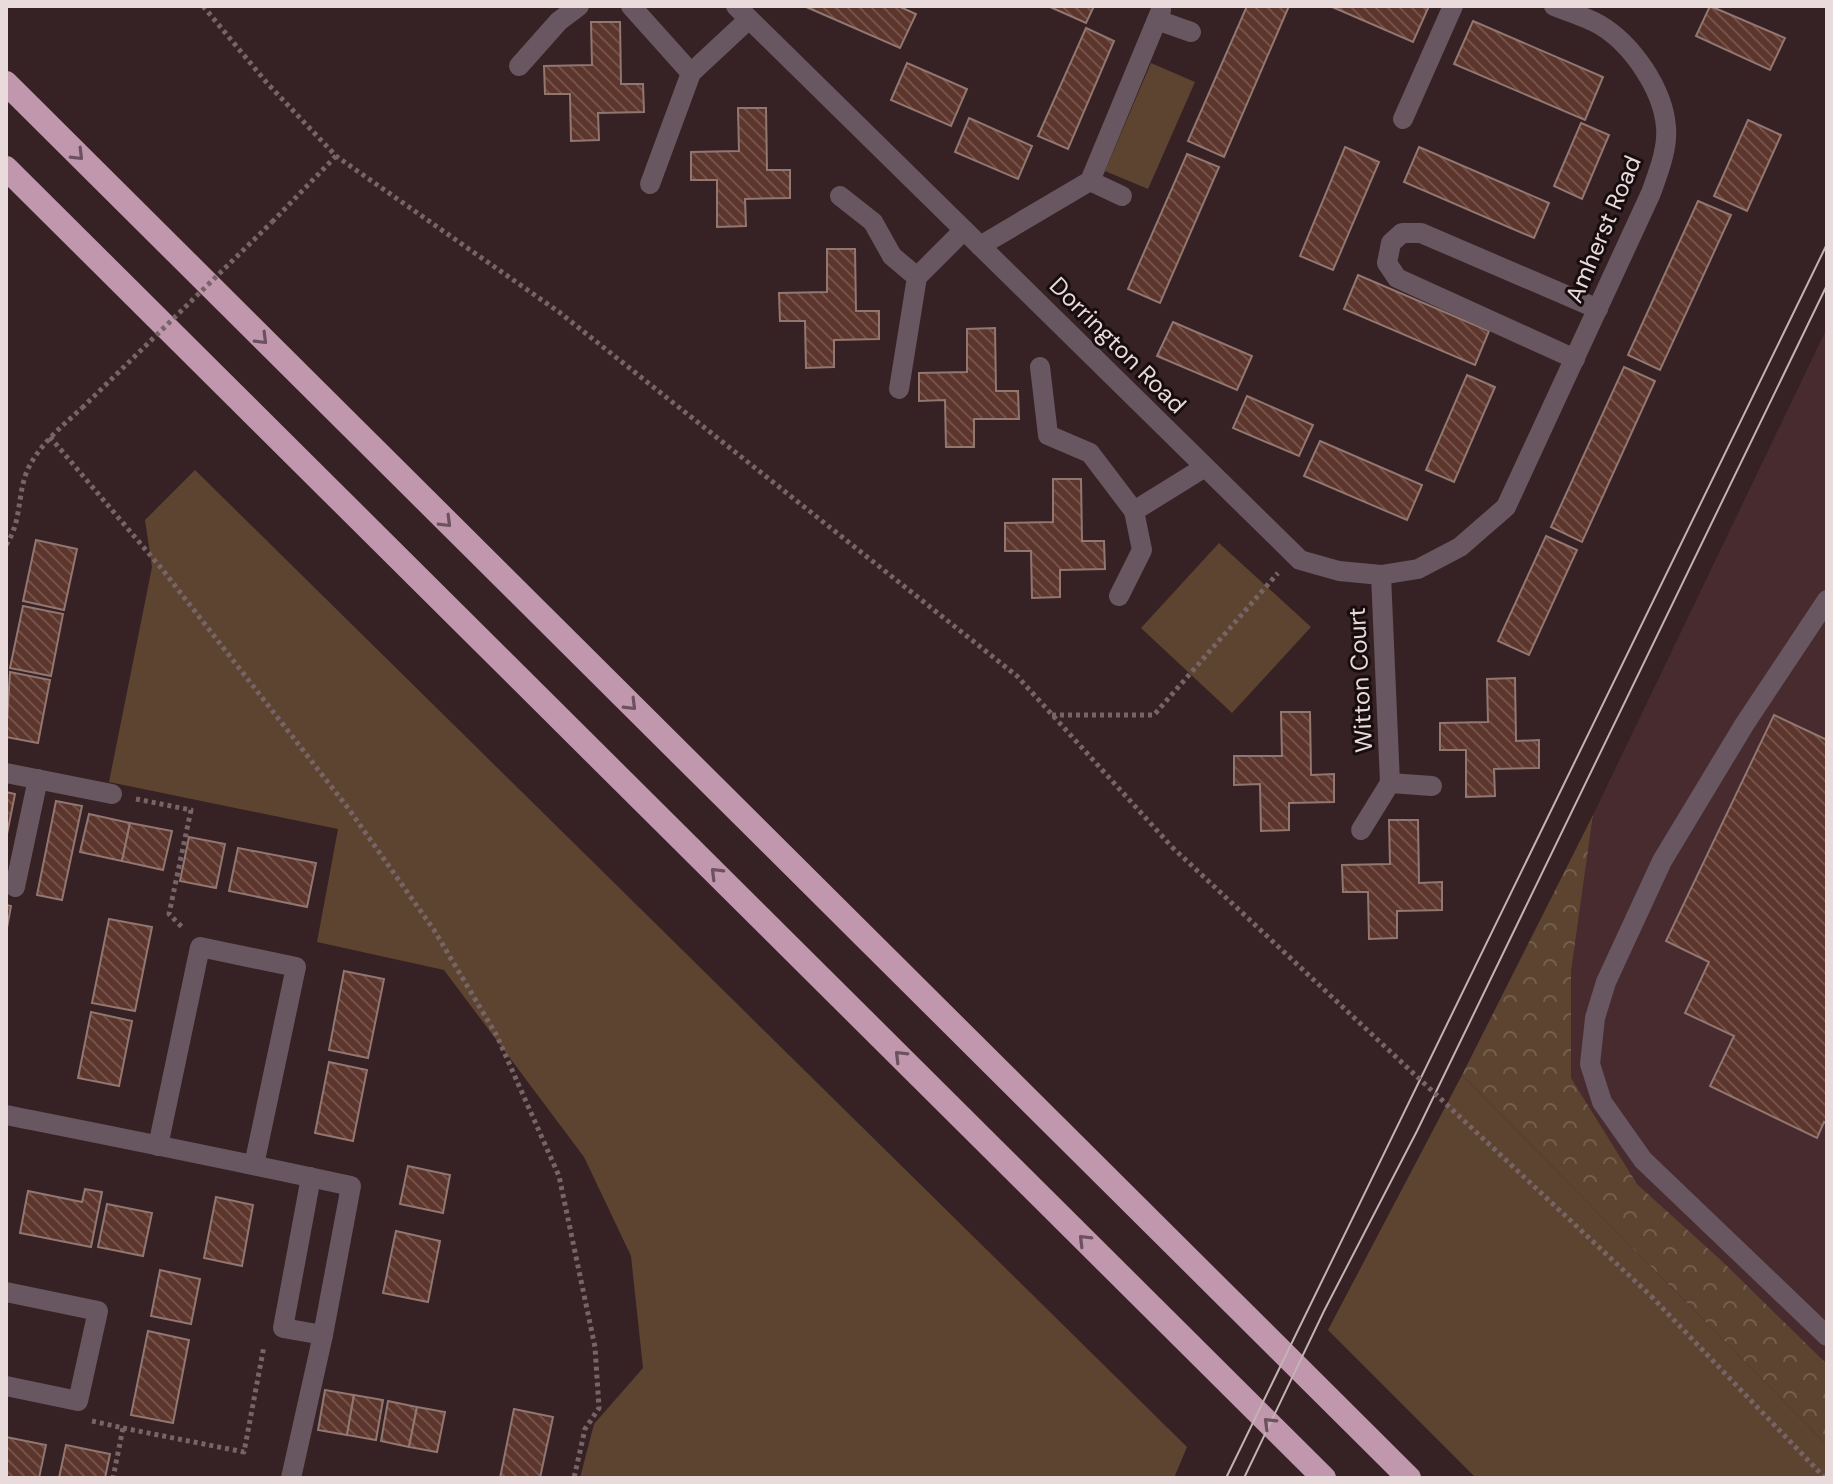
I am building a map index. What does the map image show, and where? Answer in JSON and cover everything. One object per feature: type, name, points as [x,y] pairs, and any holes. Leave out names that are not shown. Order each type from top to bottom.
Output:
[{"type":"highway","points":[[12,87],[1409,1478]]},
{"type":"highway","points":[[6,168],[1324,1478]]},
{"type":"street","points":[[519,66],[559,21],[579,6]]},
{"type":"street","points":[[631,6],[691,73]]},
{"type":"street","points":[[1403,119],[1453,6]]},
{"type":"street","name":"Amherst Road","points":[[1506,507],[1651,193],[1662,157],[1666,127],[1654,86],[1631,52],[1600,25],[1554,6]]},
{"type":"street","points":[[650,184],[691,73],[743,13]]},
{"type":"street","name":"Dorrington Road","points":[[743,13],[1300,560],[1339,571],[1381,575],[1418,569],[1460,547],[1506,507]]},
{"type":"street","points":[[980,246],[1090,181],[1159,15],[1191,32]]},
{"type":"street","points":[[1090,181],[1122,196]]},
{"type":"street","points":[[840,196],[873,222],[892,256],[917,277]]},
{"type":"street","points":[[899,389],[917,277],[964,230]]},
{"type":"street","points":[[1575,359],[1397,278],[1387,263],[1391,243],[1402,233],[1421,233],[1598,309]]},
{"type":"street","points":[[1040,367],[1048,435],[1090,453],[1134,511],[1142,550],[1119,596]]},
{"type":"street","points":[[1134,511],[1205,467]]},
{"type":"street","name":"Witton Court","points":[[1361,830],[1390,783],[1381,575]]},
{"type":"street","points":[[1827,600],[1760,699],[1662,861],[1606,982],[1595,1018],[1590,1064],[1602,1102],[1643,1160],[1827,1336]]},
{"type":"street","points":[[6,773],[112,794]]},
{"type":"street","points":[[15,887],[38,779]]},
{"type":"street","name":"Witton Court","points":[[1390,783],[1432,786]]},
{"type":"street","points":[[158,1146],[200,947],[296,967],[254,1165]]},
{"type":"street","points":[[6,1115],[351,1186],[323,1335],[291,1478]]},
{"type":"street","points":[[311,1177],[283,1328],[323,1335]]},
{"type":"street","points":[[6,1292],[98,1311],[78,1401],[6,1386]]},
{"type":"path","points":[[203,6],[267,83],[336,156],[559,312],[1017,676],[1172,847],[1651,1296],[1825,1478]]},
{"type":"path","points":[[6,545],[16,530],[27,471],[50,437],[336,156]]},
{"type":"path","points":[[50,437],[172,580],[348,808],[434,930],[497,1036],[559,1176],[595,1347],[599,1408],[585,1429],[574,1478]]},
{"type":"path","points":[[1052,715],[1154,715],[1294,554]]},
{"type":"path","points":[[112,794],[191,810],[169,914],[200,947]]},
{"type":"path","points":[[78,1401],[85,1420],[244,1452],[266,1341],[283,1328]]},
{"type":"path","points":[[113,1478],[123,1428]]},
{"type":"shaded area","points":[[1827,328],[1827,1364],[1722,1261],[1637,1184],[1571,1078],[1571,972],[1593,815]]},
{"type":"green space","points":[[1151,63],[1195,82],[1148,189],[1105,171]]},
{"type":"green space","points":[[195,470],[1187,1447],[1174,1478],[580,1478],[594,1424],[643,1368],[631,1256],[584,1157],[444,970],[317,942],[338,829],[109,782],[152,567],[145,520]]},
{"type":"green space","points":[[1219,543],[1311,627],[1232,713],[1141,628]]},
{"type":"green space","points":[[1593,815],[1571,972],[1571,1078],[1637,1184],[1722,1261],[1827,1364],[1827,1445],[1462,1075]]},
{"type":"green space","points":[[1462,1075],[1827,1445],[1827,1478],[1476,1478],[1328,1330]]},
{"type":"building","points":[[804,6],[898,6],[916,14],[900,48]]},
{"type":"building","points":[[1048,6],[1094,6],[1086,23]]},
{"type":"building","points":[[1247,6],[1289,6],[1224,157],[1188,141]]},
{"type":"building","points":[[1330,6],[1429,6],[1413,42]]},
{"type":"building","points":[[1710,6],[1785,38],[1770,70],[1696,36]]},
{"type":"building","points":[[1473,21],[1603,77],[1585,120],[1454,64]]},
{"type":"building","points":[[591,22],[620,22],[621,84],[643,84],[644,112],[598,113],[599,140],[571,141],[570,94],[545,94],[544,66],[592,65]]},
{"type":"building","points":[[1086,28],[1114,41],[1068,149],[1038,136]]},
{"type":"building","points":[[907,63],[967,89],[951,126],[891,100]]},
{"type":"building","points":[[738,108],[766,108],[767,170],[790,170],[790,198],[745,199],[746,226],[717,227],[717,180],[691,180],[691,152],[739,151]]},
{"type":"building","points":[[969,118],[1032,146],[1018,179],[955,152]]},
{"type":"building","points":[[1748,120],[1781,135],[1747,211],[1714,196]]},
{"type":"building","points":[[1581,123],[1609,135],[1582,199],[1554,186]]},
{"type":"building","points":[[1345,147],[1379,162],[1333,270],[1300,256]]},
{"type":"building","points":[[1419,147],[1549,203],[1534,238],[1404,182]]},
{"type":"building","points":[[1187,154],[1219,167],[1160,303],[1128,289]]},
{"type":"building","points":[[1698,201],[1731,215],[1660,370],[1628,355]]},
{"type":"building","points":[[827,249],[855,249],[856,311],[879,311],[879,339],[834,340],[834,367],[806,368],[805,321],[780,321],[779,293],[827,292]]},
{"type":"building","points":[[1358,275],[1489,331],[1475,365],[1344,309]]},
{"type":"building","points":[[1173,322],[1252,356],[1237,390],[1157,356]]},
{"type":"building","points":[[995,328],[996,391],[1018,391],[1019,419],[974,419],[974,447],[946,447],[945,400],[919,401],[919,373],[967,372],[967,329]]},
{"type":"building","points":[[1624,367],[1655,381],[1582,542],[1551,527]]},
{"type":"building","points":[[1467,375],[1495,387],[1454,482],[1426,470]]},
{"type":"building","points":[[1247,396],[1313,425],[1299,456],[1233,428]]},
{"type":"building","points":[[1320,441],[1422,485],[1407,520],[1304,476]]},
{"type":"building","points":[[1053,479],[1081,479],[1082,541],[1104,541],[1105,569],[1060,570],[1060,597],[1032,598],[1031,551],[1005,551],[1005,523],[1053,522]]},
{"type":"building","points":[[1546,536],[1577,550],[1529,655],[1498,641]]},
{"type":"building","points":[[36,540],[77,549],[64,610],[23,601]]},
{"type":"building","points":[[23,606],[63,614],[51,676],[10,668]]},
{"type":"building","points":[[10,672],[50,680],[38,743],[6,737]]},
{"type":"building","points":[[1515,678],[1516,741],[1539,740],[1539,768],[1494,769],[1495,796],[1466,797],[1466,750],[1440,750],[1440,723],[1488,722],[1487,679]]},
{"type":"building","points":[[1281,712],[1310,712],[1311,775],[1334,774],[1334,802],[1289,803],[1289,830],[1261,831],[1260,784],[1234,785],[1234,756],[1282,756]]},
{"type":"building","points":[[1774,715],[1827,740],[1827,1124],[1824,1122],[1817,1138],[1710,1086],[1734,1036],[1685,1013],[1709,962],[1666,941]]},
{"type":"building","points":[[6,792],[15,794],[6,839]]},
{"type":"building","points":[[56,801],[82,806],[62,900],[37,895]]},
{"type":"building","points":[[89,814],[130,823],[122,861],[80,852]]},
{"type":"building","points":[[1389,820],[1418,820],[1419,883],[1442,882],[1442,910],[1397,911],[1397,938],[1369,939],[1368,892],[1343,892],[1342,865],[1390,864]]},
{"type":"building","points":[[130,823],[172,831],[163,870],[122,861]]},
{"type":"building","points":[[189,837],[225,844],[216,888],[180,881]]},
{"type":"building","points":[[238,848],[316,863],[307,907],[229,891]]},
{"type":"building","points":[[6,905],[11,906],[6,933]]},
{"type":"building","points":[[109,919],[152,927],[135,1011],[92,1003]]},
{"type":"building","points":[[344,971],[384,979],[368,1058],[329,1050]]},
{"type":"building","points":[[91,1012],[132,1021],[119,1086],[78,1078]]},
{"type":"building","points":[[329,1062],[367,1070],[353,1141],[315,1133]]},
{"type":"building","points":[[408,1166],[450,1175],[443,1213],[400,1204]]},
{"type":"building","points":[[85,1189],[102,1192],[91,1247],[20,1233],[28,1191],[82,1202]]},
{"type":"building","points":[[216,1197],[253,1205],[242,1266],[204,1258]]},
{"type":"building","points":[[107,1204],[152,1213],[143,1256],[98,1247]]},
{"type":"building","points":[[396,1231],[440,1241],[428,1302],[383,1293]]},
{"type":"building","points":[[160,1270],[200,1279],[191,1324],[151,1316]]},
{"type":"building","points":[[148,1331],[189,1340],[173,1423],[131,1415]]},
{"type":"building","points":[[325,1390],[354,1395],[347,1435],[318,1430]]},
{"type":"building","points":[[354,1395],[383,1400],[376,1440],[347,1435]]},
{"type":"building","points":[[388,1401],[417,1407],[409,1447],[381,1441]]},
{"type":"building","points":[[417,1407],[445,1412],[437,1452],[409,1447]]},
{"type":"building","points":[[514,1409],[553,1417],[540,1478],[500,1478]]},
{"type":"building","points":[[6,1437],[46,1445],[39,1478],[6,1477]]},
{"type":"building","points":[[66,1445],[110,1454],[105,1478],[59,1478]]},
{"type":"tram line","points":[[1226,1478],[1827,244]]},
{"type":"tram line","points":[[1244,1478],[1324,1311],[1417,1131],[1827,285]]}]
